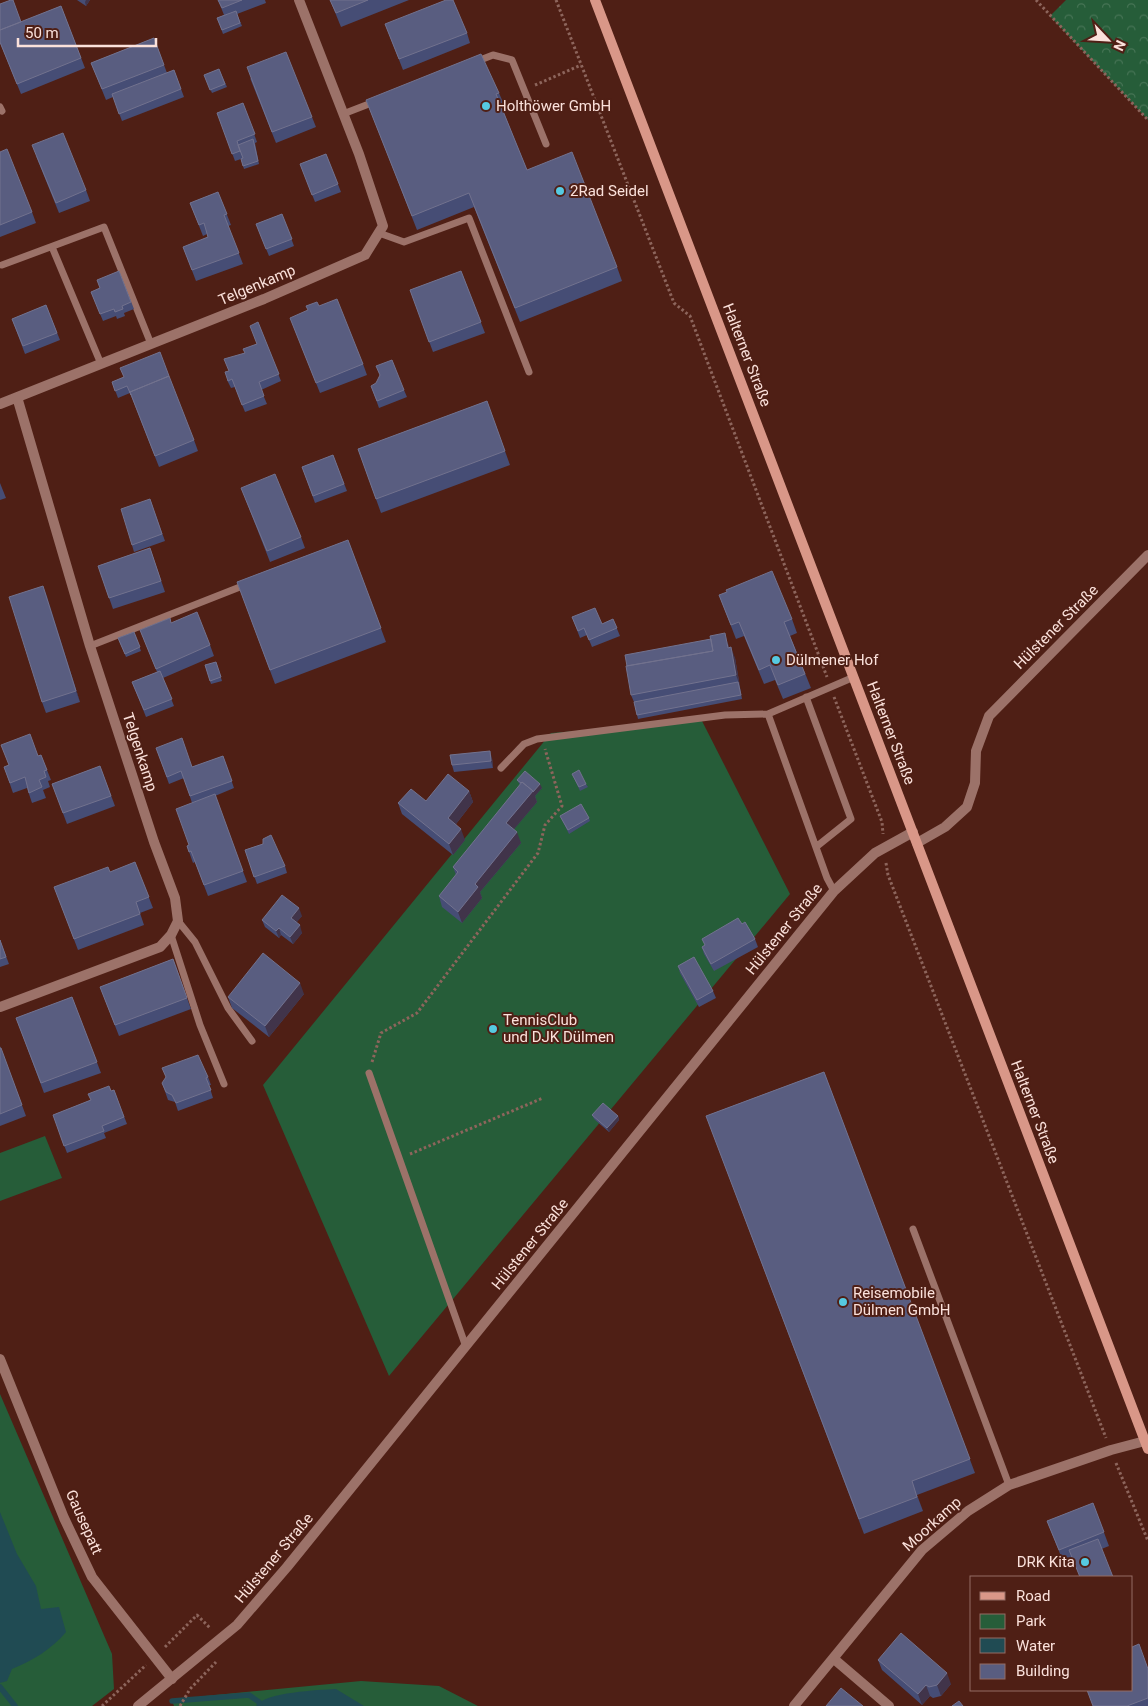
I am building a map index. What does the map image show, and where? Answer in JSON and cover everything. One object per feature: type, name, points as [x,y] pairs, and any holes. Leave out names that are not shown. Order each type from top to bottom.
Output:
[{"type":"main road","name":"Halterner Straße","points":[[596,0],[1146,1445]]},
{"type":"street","points":[[299,0],[343,114],[383,226],[378,233]]},
{"type":"street","name":"Telgenkamp","points":[[0,404],[264,299],[365,255],[378,233]]},
{"type":"street","name":"Telgenkamp","points":[[17,397],[90,646],[154,842],[175,898],[178,921]]},
{"type":"street","name":"Hülstener Straße","points":[[917,843],[944,827],[967,807],[975,783],[976,751],[989,716],[1148,555]]},
{"type":"street","name":"Hülstener Straße","points":[[138,1706],[237,1625],[287,1567],[466,1347],[834,891],[885,848],[913,832]]},
{"type":"street","points":[[0,1007],[160,947],[171,935],[178,921]]},
{"type":"street","name":"Gausepatt","points":[[0,1359],[64,1518],[92,1577],[172,1679]]},
{"type":"street","name":"Moorkamp","points":[[794,1706],[922,1550],[968,1511],[1009,1485],[1111,1450],[1146,1445]]},
{"type":"street","points":[[834,1659],[889,1706]]},
{"type":"lane","points":[[466,66],[493,55],[512,60],[546,144]]},
{"type":"lane","points":[[343,114],[378,100]]},
{"type":"lane","points":[[378,233],[404,242],[469,218],[529,372]]},
{"type":"lane","points":[[2,265],[104,227],[151,344]]},
{"type":"lane","points":[[52,246],[101,364]]},
{"type":"lane","points":[[90,646],[253,582]]},
{"type":"lane","points":[[501,768],[524,744],[540,739],[725,716],[768,714],[854,677]]},
{"type":"lane","points":[[806,697],[851,819],[816,847]]},
{"type":"lane","points":[[768,714],[834,891]]},
{"type":"lane","points":[[178,921],[195,942],[228,1008],[252,1040]]},
{"type":"lane","points":[[171,935],[200,1025],[224,1084]]},
{"type":"lane","points":[[369,1073],[466,1347]]},
{"type":"lane","points":[[913,1229],[1009,1485]]},
{"type":"path","points":[[556,0],[674,303],[690,316],[882,822],[888,875],[1148,1541]]},
{"type":"path","points":[[1036,0],[1148,120]]},
{"type":"path","points":[[524,90],[581,66]]},
{"type":"path","points":[[369,1073],[381,1033],[416,1013],[538,853],[545,825],[562,806],[546,752],[540,739]]},
{"type":"path","points":[[400,1158],[543,1098]]},
{"type":"path","points":[[180,1706],[190,1689]]},
{"type":"green space","points":[[1066,0],[1148,0],[1148,120],[1050,16]]},
{"type":"green space","name":"TennisClub und DJK Dülmen","points":[[702,721],[790,894],[389,1376],[263,1085],[551,733]]},
{"type":"green space","points":[[45,1136],[62,1178],[0,1201],[0,1153]]},
{"type":"green space","points":[[0,1394],[112,1654],[114,1689],[92,1706],[0,1706]]},
{"type":"green space","points":[[361,1681],[439,1686],[478,1706],[174,1706],[172,1701],[205,1696]]},
{"type":"water","points":[[0,1512],[17,1554],[36,1586],[41,1609],[59,1607],[66,1632],[41,1654],[12,1669],[7,1681],[0,1683]]},
{"type":"water","points":[[336,1689],[364,1706],[256,1706],[261,1701],[281,1695]]},
{"type":"building","points":[[13,0],[21,22],[0,30],[0,4]]},
{"type":"building","points":[[218,0],[242,0],[222,8]]},
{"type":"building","points":[[330,0],[368,0],[336,13]]},
{"type":"building","points":[[446,0],[453,0],[467,33],[399,59],[385,24]]},
{"type":"building","points":[[61,6],[81,58],[17,84],[0,42],[0,30]]},
{"type":"building","points":[[236,11],[240,23],[222,30],[217,18]]},
{"type":"building","points":[[154,38],[164,65],[102,89],[91,63]]},
{"type":"building","points":[[286,52],[312,117],[272,132],[247,67]]},
{"type":"building","points":[[481,54],[499,93],[496,94],[527,170],[572,152],[617,267],[515,308],[469,193],[412,216],[366,100]]},
{"type":"building","points":[[219,69],[225,84],[210,90],[204,75]]},
{"type":"building","points":[[174,70],[181,89],[119,114],[112,94]]},
{"type":"building","points":[[243,103],[255,134],[237,141],[240,151],[232,154],[217,113]]},
{"type":"building","points":[[63,133],[86,190],[56,203],[32,145]]},
{"type":"building","points":[[253,139],[258,161],[243,166],[241,159],[243,158],[238,145]]},
{"type":"building","points":[[7,149],[32,212],[0,225],[0,152]]},
{"type":"building","points":[[326,154],[338,184],[312,195],[300,164]]},
{"type":"building","points":[[218,192],[227,214],[224,215],[239,253],[192,270],[183,247],[208,237],[204,223],[199,225],[190,203]]},
{"type":"building","points":[[282,214],[292,239],[266,249],[256,224]]},
{"type":"building","points":[[119,271],[131,302],[122,306],[123,309],[115,312],[114,309],[100,314],[91,292],[100,288],[97,280]]},
{"type":"building","points":[[461,271],[481,322],[429,342],[410,290]]},
{"type":"building","points":[[337,299],[363,364],[316,383],[290,318],[308,310],[306,306],[317,302],[319,306]]},
{"type":"building","points":[[46,305],[57,333],[23,346],[12,319]]},
{"type":"building","points":[[258,322],[279,374],[259,382],[264,396],[242,405],[232,379],[228,381],[225,372],[229,371],[224,359],[245,353],[243,349],[257,344],[250,326]]},
{"type":"building","points":[[160,352],[169,376],[130,392],[131,395],[127,386],[115,391],[112,382],[124,377],[120,368]]},
{"type":"building","points":[[392,360],[404,390],[377,401],[371,386],[376,383],[380,375],[376,366]]},
{"type":"building","points":[[169,376],[194,440],[155,456],[130,392]]},
{"type":"building","points":[[487,401],[505,451],[376,499],[358,449]]},
{"type":"building","points":[[333,455],[344,484],[313,496],[302,467]]},
{"type":"building","points":[[275,474],[301,537],[267,551],[241,488]]},
{"type":"building","points":[[150,499],[162,534],[132,545],[121,509]]},
{"type":"building","points":[[348,540],[381,628],[270,670],[237,582]]},
{"type":"building","points":[[150,548],[161,581],[109,598],[98,566]]},
{"type":"building","name":"Dülmener Hof","points":[[772,571],[792,619],[784,622],[805,674],[778,685],[770,665],[759,670],[739,622],[731,625],[719,595],[727,592],[726,590]]},
{"type":"building","points":[[43,586],[76,691],[42,702],[9,597]]},
{"type":"building","points":[[595,608],[602,624],[613,619],[617,628],[589,640],[584,628],[578,631],[572,617]]},
{"type":"building","points":[[197,612],[210,645],[156,669],[140,630],[170,618],[171,623]]},
{"type":"building","points":[[134,632],[140,647],[125,654],[118,638]]},
{"type":"building","points":[[725,633],[728,648],[731,647],[736,675],[631,695],[626,666],[713,651],[710,636]]},
{"type":"building","points":[[711,639],[713,651],[627,666],[625,655]]},
{"type":"building","points":[[216,662],[221,677],[210,681],[205,665]]},
{"type":"building","points":[[160,671],[172,699],[144,710],[132,682]]},
{"type":"building","points":[[738,682],[741,695],[637,715],[634,702]]},
{"type":"building","points":[[30,734],[38,756],[41,755],[47,770],[44,771],[46,777],[39,780],[42,787],[29,793],[25,777],[10,783],[4,767],[9,765],[1,745]]},
{"type":"building","points":[[182,738],[192,767],[223,756],[232,781],[190,796],[181,771],[167,777],[156,748]]},
{"type":"building","points":[[490,751],[491,761],[452,765],[450,755]]},
{"type":"building","points":[[100,766],[111,796],[63,813],[52,784]]},
{"type":"building","points":[[579,770],[586,784],[579,787],[572,774]]},
{"type":"building","points":[[525,771],[540,784],[533,792],[517,780]]},
{"type":"building","points":[[448,774],[469,791],[448,818],[461,829],[449,844],[398,803],[411,789],[426,801]]},
{"type":"building","points":[[522,782],[533,791],[506,823],[517,832],[475,884],[478,887],[458,912],[439,896],[458,872],[453,867]]},
{"type":"building","points":[[215,794],[243,871],[204,885],[191,851],[189,852],[187,846],[189,845],[176,809]]},
{"type":"building","points":[[581,804],[589,818],[568,830],[560,816]]},
{"type":"building","points":[[271,835],[285,866],[254,877],[245,850],[263,844],[263,839]]},
{"type":"building","points":[[135,862],[149,897],[136,902],[140,914],[74,939],[54,887],[108,867],[110,872]]},
{"type":"building","points":[[282,895],[299,908],[291,918],[300,925],[290,937],[279,928],[276,931],[262,920]]},
{"type":"building","points":[[738,918],[742,924],[745,922],[755,939],[711,964],[702,947],[705,945],[702,939]]},
{"type":"building","points":[[0,940],[6,957],[0,959]]},
{"type":"building","points":[[263,953],[300,983],[265,1026],[228,997]]},
{"type":"building","points":[[694,957],[713,991],[697,1000],[678,966]]},
{"type":"building","points":[[173,959],[187,998],[115,1025],[100,987]]},
{"type":"building","points":[[72,997],[97,1062],[41,1083],[16,1018]]},
{"type":"building","points":[[0,1048],[22,1105],[0,1114]]},
{"type":"building","points":[[198,1055],[208,1077],[206,1078],[211,1090],[176,1103],[172,1095],[166,1092],[162,1083],[166,1077],[162,1068]]},
{"type":"building","name":"Reisemobile Dülmen GmbH","points":[[824,1072],[970,1459],[912,1481],[917,1497],[859,1519],[706,1116]]},
{"type":"building","points":[[109,1086],[111,1091],[114,1090],[124,1117],[102,1126],[104,1131],[64,1146],[53,1115],[91,1100],[88,1094]]},
{"type":"building","points":[[603,1103],[618,1116],[607,1128],[592,1115]]},
{"type":"building","points":[[1093,1503],[1104,1532],[1059,1550],[1047,1521]]},
{"type":"building","points":[[1098,1539],[1113,1576],[1080,1576],[1069,1550]]},
{"type":"building","points":[[901,1633],[947,1673],[937,1685],[929,1687],[926,1685],[918,1694],[878,1660]]},
{"type":"building","points":[[1139,1644],[1148,1669],[1148,1698],[1127,1706],[1093,1706],[1087,1691],[1133,1691],[1133,1647]]},
{"type":"building","points":[[841,1688],[863,1706],[826,1706]]},
{"type":"building","points":[[959,1701],[963,1706],[952,1706]]},
{"type":"waterway","points":[[0,1687],[15,1706]]},
{"type":"waterway","points":[[172,1701],[249,1695],[259,1702],[260,1706]]},
{"type":"place","name":"Holthöwer GmbH","points":[[486,106]]},
{"type":"place","name":"2Rad Seidel","points":[[560,191]]},
{"type":"place","name":"Dülmener Hof","points":[[776,660]]},
{"type":"place","name":"TennisClub und DJK Dülmen","points":[[493,1029]]},
{"type":"place","name":"Reisemobile Dülmen GmbH","points":[[843,1302]]},
{"type":"place","name":"DRK Kita","points":[[1085,1562]]}]
